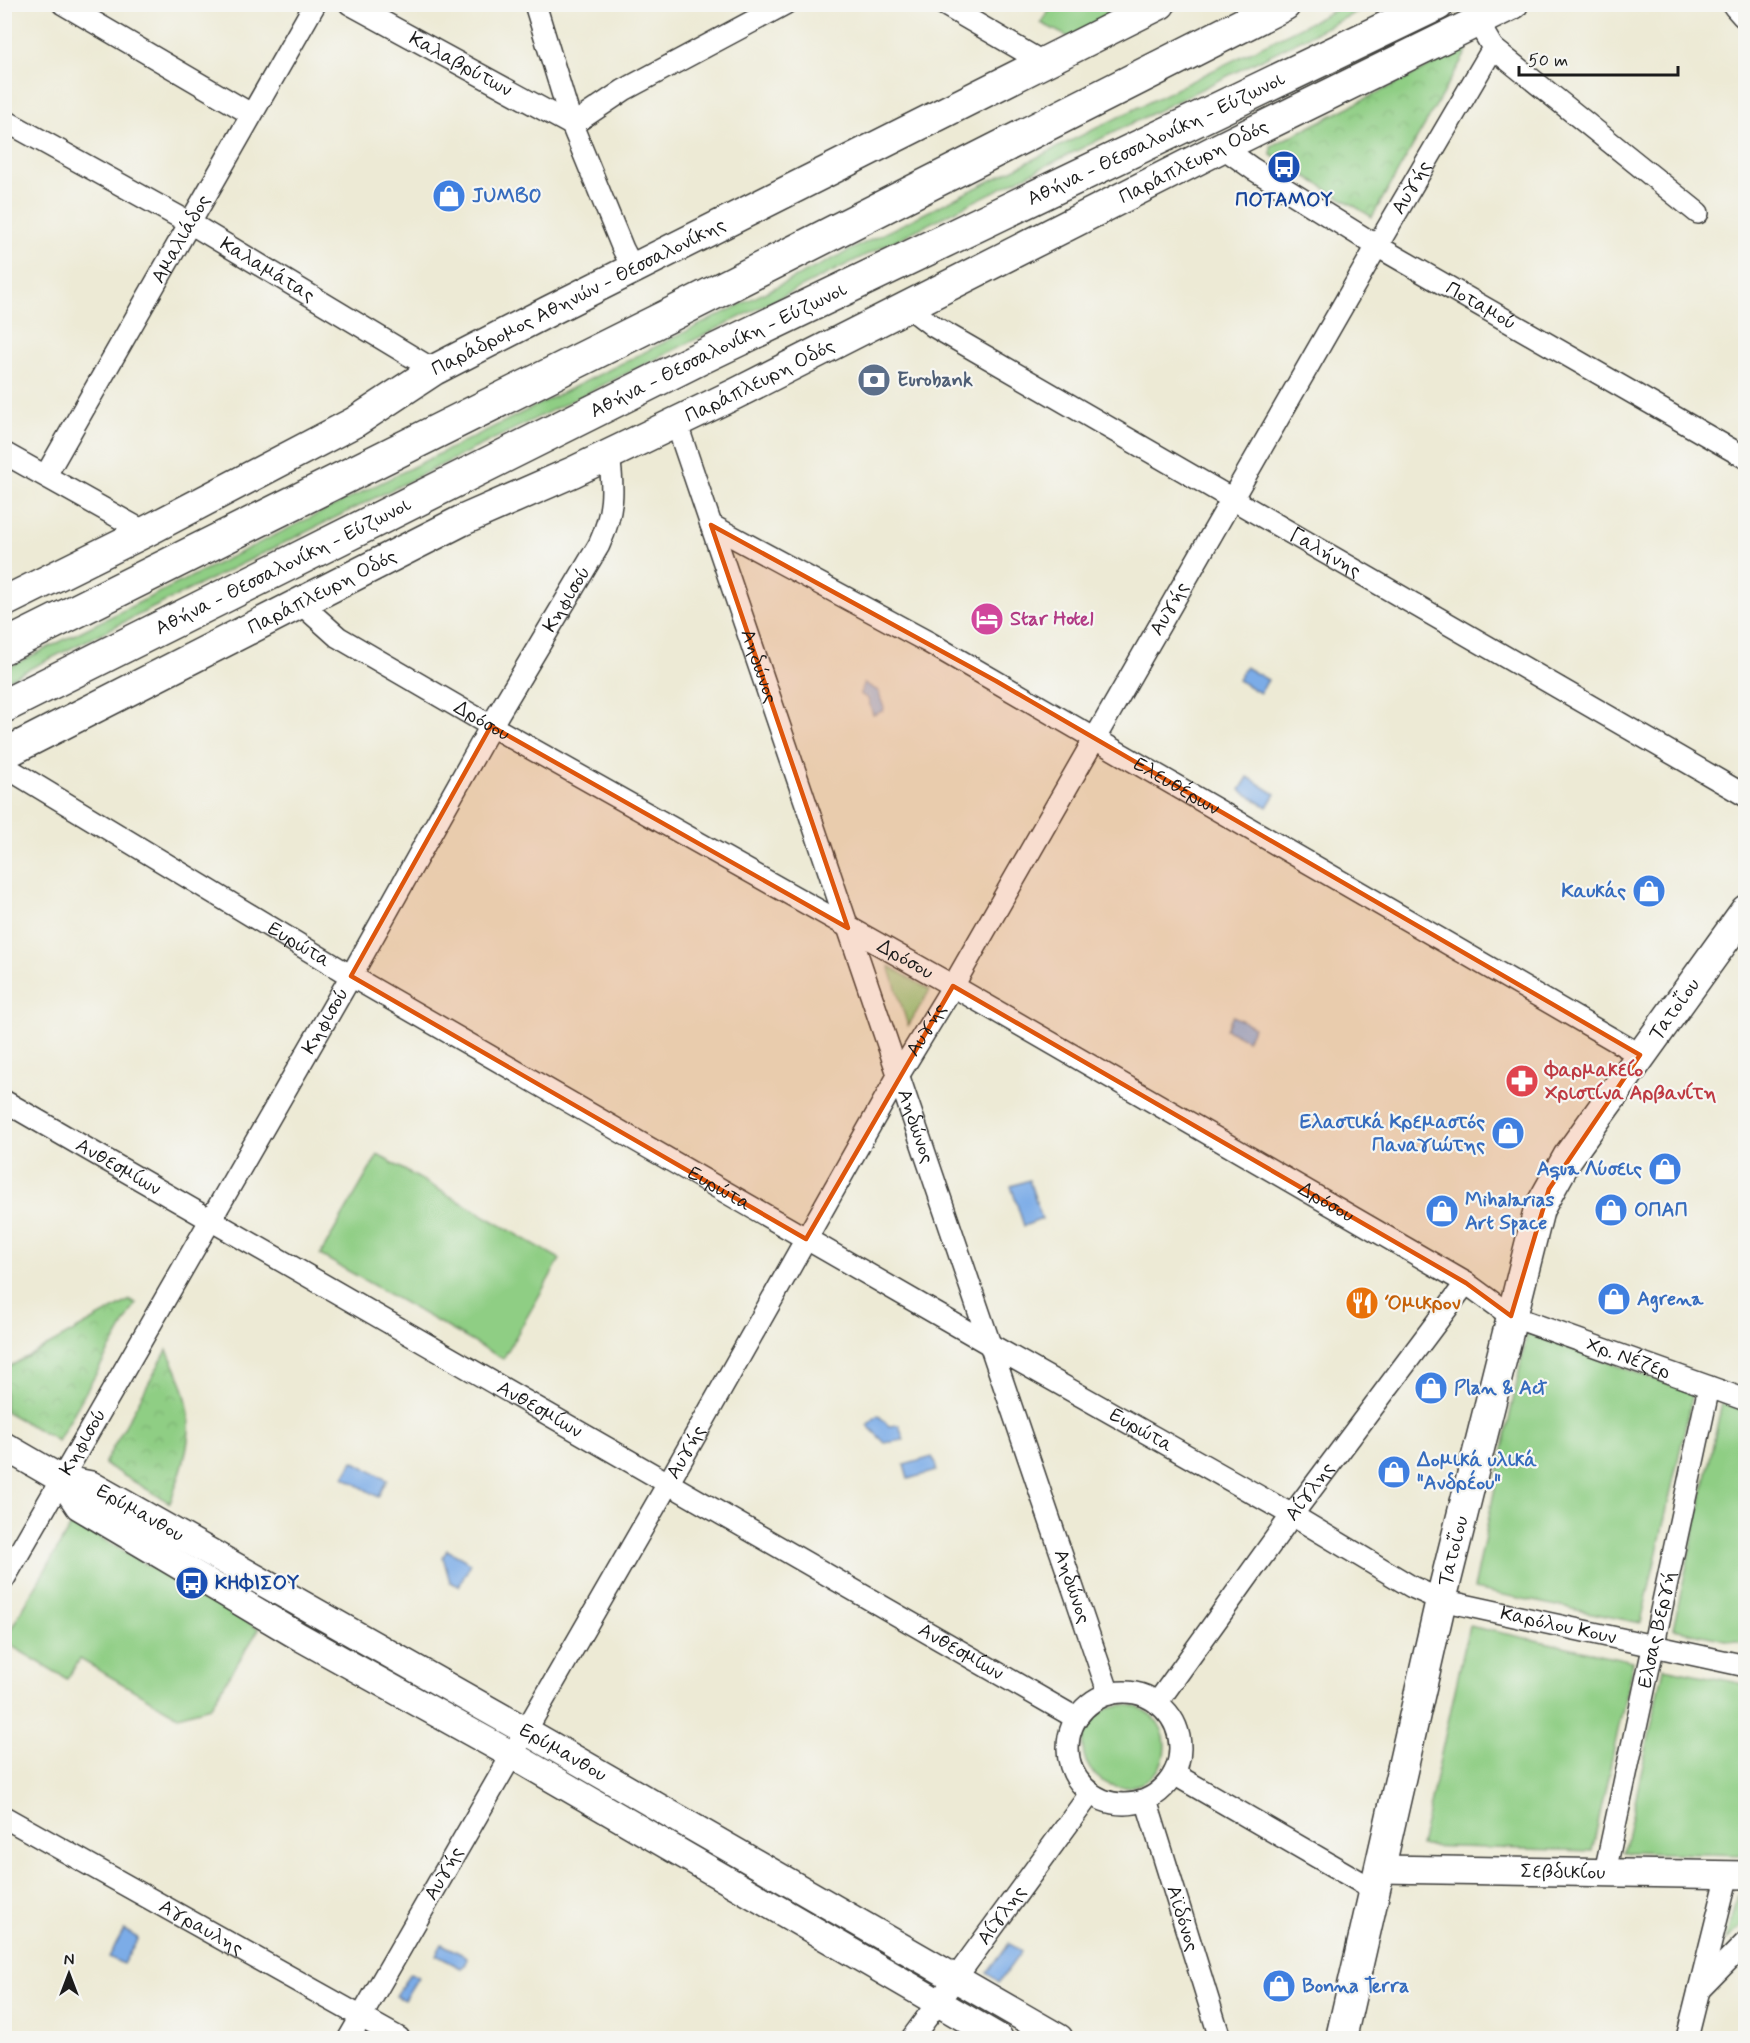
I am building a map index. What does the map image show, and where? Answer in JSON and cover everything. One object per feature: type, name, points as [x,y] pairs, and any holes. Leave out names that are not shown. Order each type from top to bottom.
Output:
[{"type":"highway","points":[[4,648],[674,313],[1284,4]]},
{"type":"highway","name":"Αθήνα - Θεσσαλονίκη - Εύζωνοι","points":[[4,706],[702,357],[1437,4]]},
{"type":"main road","name":"Παράδρομος Αθηνών - Θεσσαλονίκης","points":[[4,603],[355,422],[434,370],[1160,4]]},
{"type":"main road","name":"Παράπλευρη Οδός","points":[[4,754],[461,521],[609,455],[735,394],[1222,147],[1513,4]]},
{"type":"main road","points":[[1738,4],[1746,13]]},
{"type":"main road","name":"Τατοΐου","points":[[1341,2038],[1441,1600],[1539,1209],[1568,1157],[1746,910]]},
{"type":"street","points":[[63,4],[251,114]]},
{"type":"street","name":"Αμαλιάδος","points":[[46,475],[315,4]]},
{"type":"street","name":"Καλαβρύτων","points":[[350,4],[572,125]]},
{"type":"street","points":[[535,4],[572,125],[633,268]]},
{"type":"street","points":[[572,125],[624,90],[785,4]]},
{"type":"street","points":[[943,4],[1044,63]]},
{"type":"street","points":[[1477,21],[1493,48],[1698,213]]},
{"type":"street","name":"Αυγής","points":[[350,2038],[669,1482],[898,1076],[953,986],[1493,48]]},
{"type":"street","name":"Καλαμάτας","points":[[4,120],[190,223],[434,370]]},
{"type":"street","name":"Ποταμού","points":[[1222,147],[1253,169],[1377,246],[1746,458]]},
{"type":"street","name":"Γαλήνης","points":[[907,306],[933,326],[1746,796]]},
{"type":"street","name":"Αηδώνος","points":[[676,422],[1108,1694]]},
{"type":"street","points":[[4,453],[145,532]]},
{"type":"street","name":"Κηφισού","points":[[4,1578],[351,976],[491,726],[599,545],[608,525],[613,501],[609,455]]},
{"type":"street","name":"Ελευθέρων","points":[[711,525],[928,642],[1640,1055]]},
{"type":"street","name":"Δρόσου","points":[[299,602],[338,637],[491,726],[953,986],[1466,1283],[1511,1316]]},
{"type":"street","name":"Ευρώτα","points":[[4,766],[351,976],[989,1344],[1292,1515],[1412,1587],[1441,1600]]},
{"type":"street","name":"Ανθεσμίων","points":[[4,1101],[212,1218],[1076,1718]]},
{"type":"street","name":"Αίγλης","points":[[1157,1703],[1292,1515],[1466,1283]]},
{"type":"street","name":"Χρ. Νέζερ","points":[[1511,1316],[1746,1400]]},
{"type":"street","name":"Ελσας Βεργή","points":[[1605,1872],[1709,1387]]},
{"type":"street","name":"Ερύμανθου","points":[[4,1446],[61,1479],[91,1485],[526,1731],[1059,2038]]},
{"type":"street","name":"Ερύμανθου","points":[[61,1479],[79,1506],[300,1637],[512,1755],[999,2038]]},
{"type":"street","name":"Καρόλου Κουν","points":[[1441,1600],[1746,1666]]},
{"type":"street","points":[[1125,1692],[1142,1695],[1157,1703],[1171,1717],[1179,1736],[1179,1755],[1174,1774],[1161,1789],[1146,1800],[1127,1804],[1107,1802],[1090,1794],[1076,1778],[1068,1758],[1068,1737],[1076,1718],[1085,1707],[1108,1694],[1125,1692]]},
{"type":"street","points":[[1174,1774],[1378,1880]]},
{"type":"street","name":"Αίγλης","points":[[912,2038],[1090,1794]]},
{"type":"street","name":"Αϊδόνος","points":[[1146,1800],[1220,2038]]},
{"type":"street","name":"Αγραυλης","points":[[4,1817],[399,2038]]},
{"type":"street","name":"Σεβδικίου","points":[[1378,1880],[1605,1872],[1737,1874]]},
{"type":"street","points":[[1687,2038],[1698,1991],[1737,1874]]},
{"type":"street","points":[[1698,1991],[1746,1942]]},
{"type":"highlighted area","points":[[711,525],[996,681],[1640,1055],[1549,1189],[1511,1316],[1466,1283],[953,986],[806,1239],[351,976],[491,726],[848,928]]},
{"type":"green space","points":[[1347,4],[1371,5],[5,681],[5,669]]},
{"type":"green space","points":[[1053,5],[1137,5],[1070,38],[1041,23]]},
{"type":"green space","points":[[1465,49],[1467,51],[1372,217],[1271,155],[1271,146]]},
{"type":"green space","points":[[889,966],[930,990],[908,1026]]},
{"type":"green space","points":[[378,1155],[560,1259],[503,1359],[320,1255]]},
{"type":"green space","points":[[130,1300],[136,1303],[58,1441],[5,1411],[5,1369]]},
{"type":"green space","points":[[1527,1333],[1693,1393],[1641,1623],[1474,1589]]},
{"type":"green space","points":[[167,1350],[184,1391],[189,1426],[184,1461],[170,1503],[104,1464]]},
{"type":"green space","points":[[1722,1403],[1745,1412],[1745,1644],[1673,1629]]},
{"type":"green space","points":[[73,1522],[259,1629],[210,1707],[178,1716],[80,1659],[67,1679],[5,1642]]},
{"type":"green space","points":[[1469,1626],[1633,1661],[1592,1851],[1421,1846]]},
{"type":"green space","points":[[1664,1668],[1745,1684],[1745,1855],[1624,1852]]},
{"type":"green space","points":[[1124,1705],[1140,1708],[1153,1717],[1162,1730],[1165,1746],[1162,1762],[1153,1775],[1140,1784],[1124,1787],[1108,1784],[1095,1775],[1086,1762],[1083,1746],[1086,1730],[1095,1717],[1108,1708]]},
{"type":"green space","points":[[1738,1895],[1745,1895],[1745,1923],[1727,1940]]},
{"type":"water","points":[[1245,667],[1268,680],[1260,693],[1238,680]]},
{"type":"water","points":[[864,683],[878,691],[883,711],[873,715],[868,699],[860,694]]},
{"type":"water","points":[[1248,777],[1275,794],[1267,807],[1240,790]]},
{"type":"water","points":[[1233,1016],[1254,1027],[1247,1040],[1226,1029]]},
{"type":"water","points":[[1029,1180],[1042,1219],[1024,1226],[1011,1186]]},
{"type":"water","points":[[878,1415],[889,1426],[899,1425],[904,1440],[885,1443],[867,1425]]},
{"type":"water","points":[[932,1457],[936,1463],[936,1471],[908,1479],[904,1465]]},
{"type":"water","points":[[353,1461],[387,1480],[378,1497],[344,1477]]},
{"type":"water","points":[[447,1550],[471,1563],[459,1586],[450,1582],[443,1557]]},
{"type":"water","points":[[124,1930],[138,1938],[123,1964],[109,1957]]},
{"type":"water","points":[[1009,1943],[1021,1952],[999,1982],[987,1973]]},
{"type":"water","points":[[442,1944],[467,1957],[466,1964],[461,1968],[436,1955]]},
{"type":"water","points":[[410,1973],[418,1977],[404,2000],[396,1996]]},
{"type":"place","name":"ΠΟΤΑΜΟΥ","points":[[1284,167]]},
{"type":"place","name":"JUMBO","points":[[449,196]]},
{"type":"place","name":"Eurobank","points":[[874,380]]},
{"type":"place","name":"Star Hotel","points":[[987,619]]},
{"type":"place","name":"Καυκάς","points":[[1649,891]]},
{"type":"place","name":"Φαρμακείο Χριστίνα Αρβανίτη","points":[[1522,1081]]},
{"type":"place","name":"Ελαστικά Κρεμαστός Παναγιώτης","points":[[1508,1133]]},
{"type":"place","name":"Aqua Λύσεις","points":[[1665,1169]]},
{"type":"place","name":"ΟΠΑΠ","points":[[1611,1210]]},
{"type":"place","name":"Mihalarias Art Space","points":[[1442,1211]]},
{"type":"place","name":"Agrena","points":[[1614,1299]]},
{"type":"place","name":"Όμικρον","points":[[1362,1303]]},
{"type":"place","name":"Plan & Act","points":[[1431,1388]]},
{"type":"place","name":"Δομικά υλικά \"Ανδρέου\"","points":[[1394,1472]]},
{"type":"place","name":"ΚΗΦΙΣΟΥ","points":[[192,1583]]},
{"type":"place","name":"Bonna Terra","points":[[1279,1986]]}]
